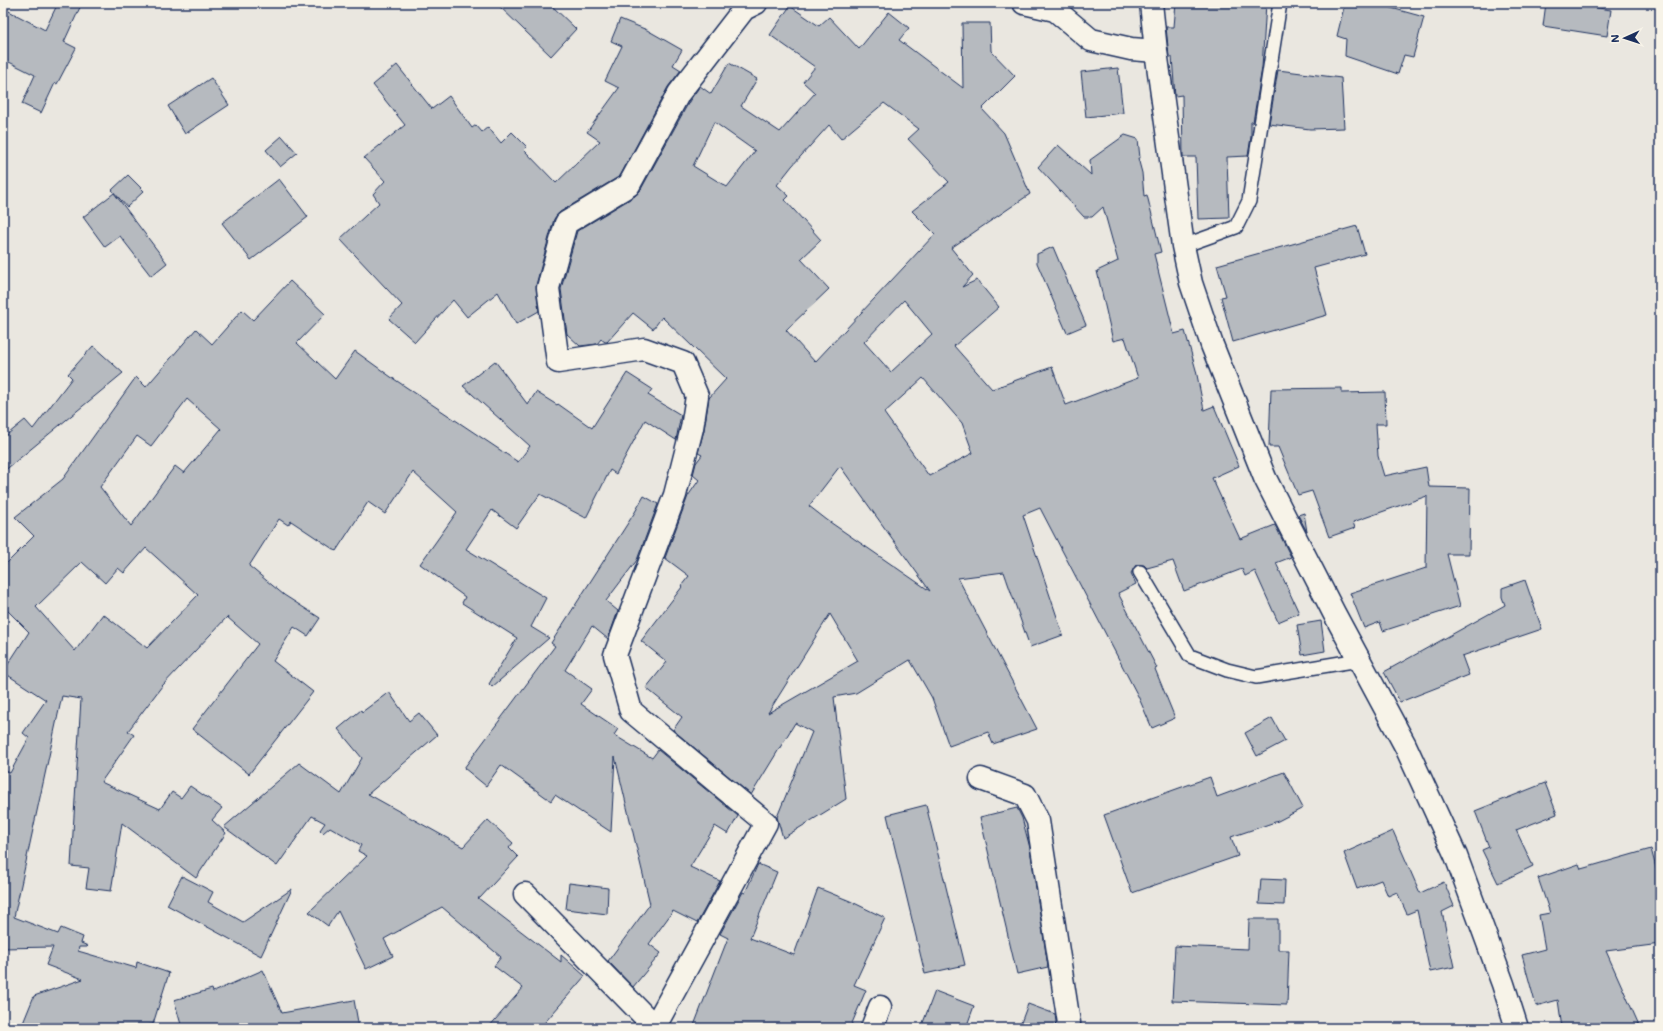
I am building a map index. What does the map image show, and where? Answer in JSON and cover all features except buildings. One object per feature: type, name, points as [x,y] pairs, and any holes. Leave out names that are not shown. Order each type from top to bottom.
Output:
[{"type":"street","points":[[525,894],[654,1028],[766,823],[631,711],[615,655],[675,495],[692,428],[697,396],[683,363],[644,349],[558,362],[548,288],[566,223],[629,184],[679,93],[744,9],[756,3]]},
{"type":"street","points":[[1024,3],[1055,10],[1091,40],[1131,49],[1156,51]]},
{"type":"street","points":[[1151,3],[1156,51],[1183,246],[1191,283],[1212,346],[1265,478],[1334,613],[1405,745],[1456,856],[1503,984],[1517,1028]]},
{"type":"street","points":[[982,779],[1025,795],[1038,821],[1069,1024],[1067,1028]]},
{"type":"street","points":[[872,1028],[880,1007]]},
{"type":"lane","points":[[1183,246],[1236,227],[1248,201],[1280,3]]},
{"type":"lane","points":[[1140,572],[1190,656],[1227,670],[1256,677],[1359,660]]}]
